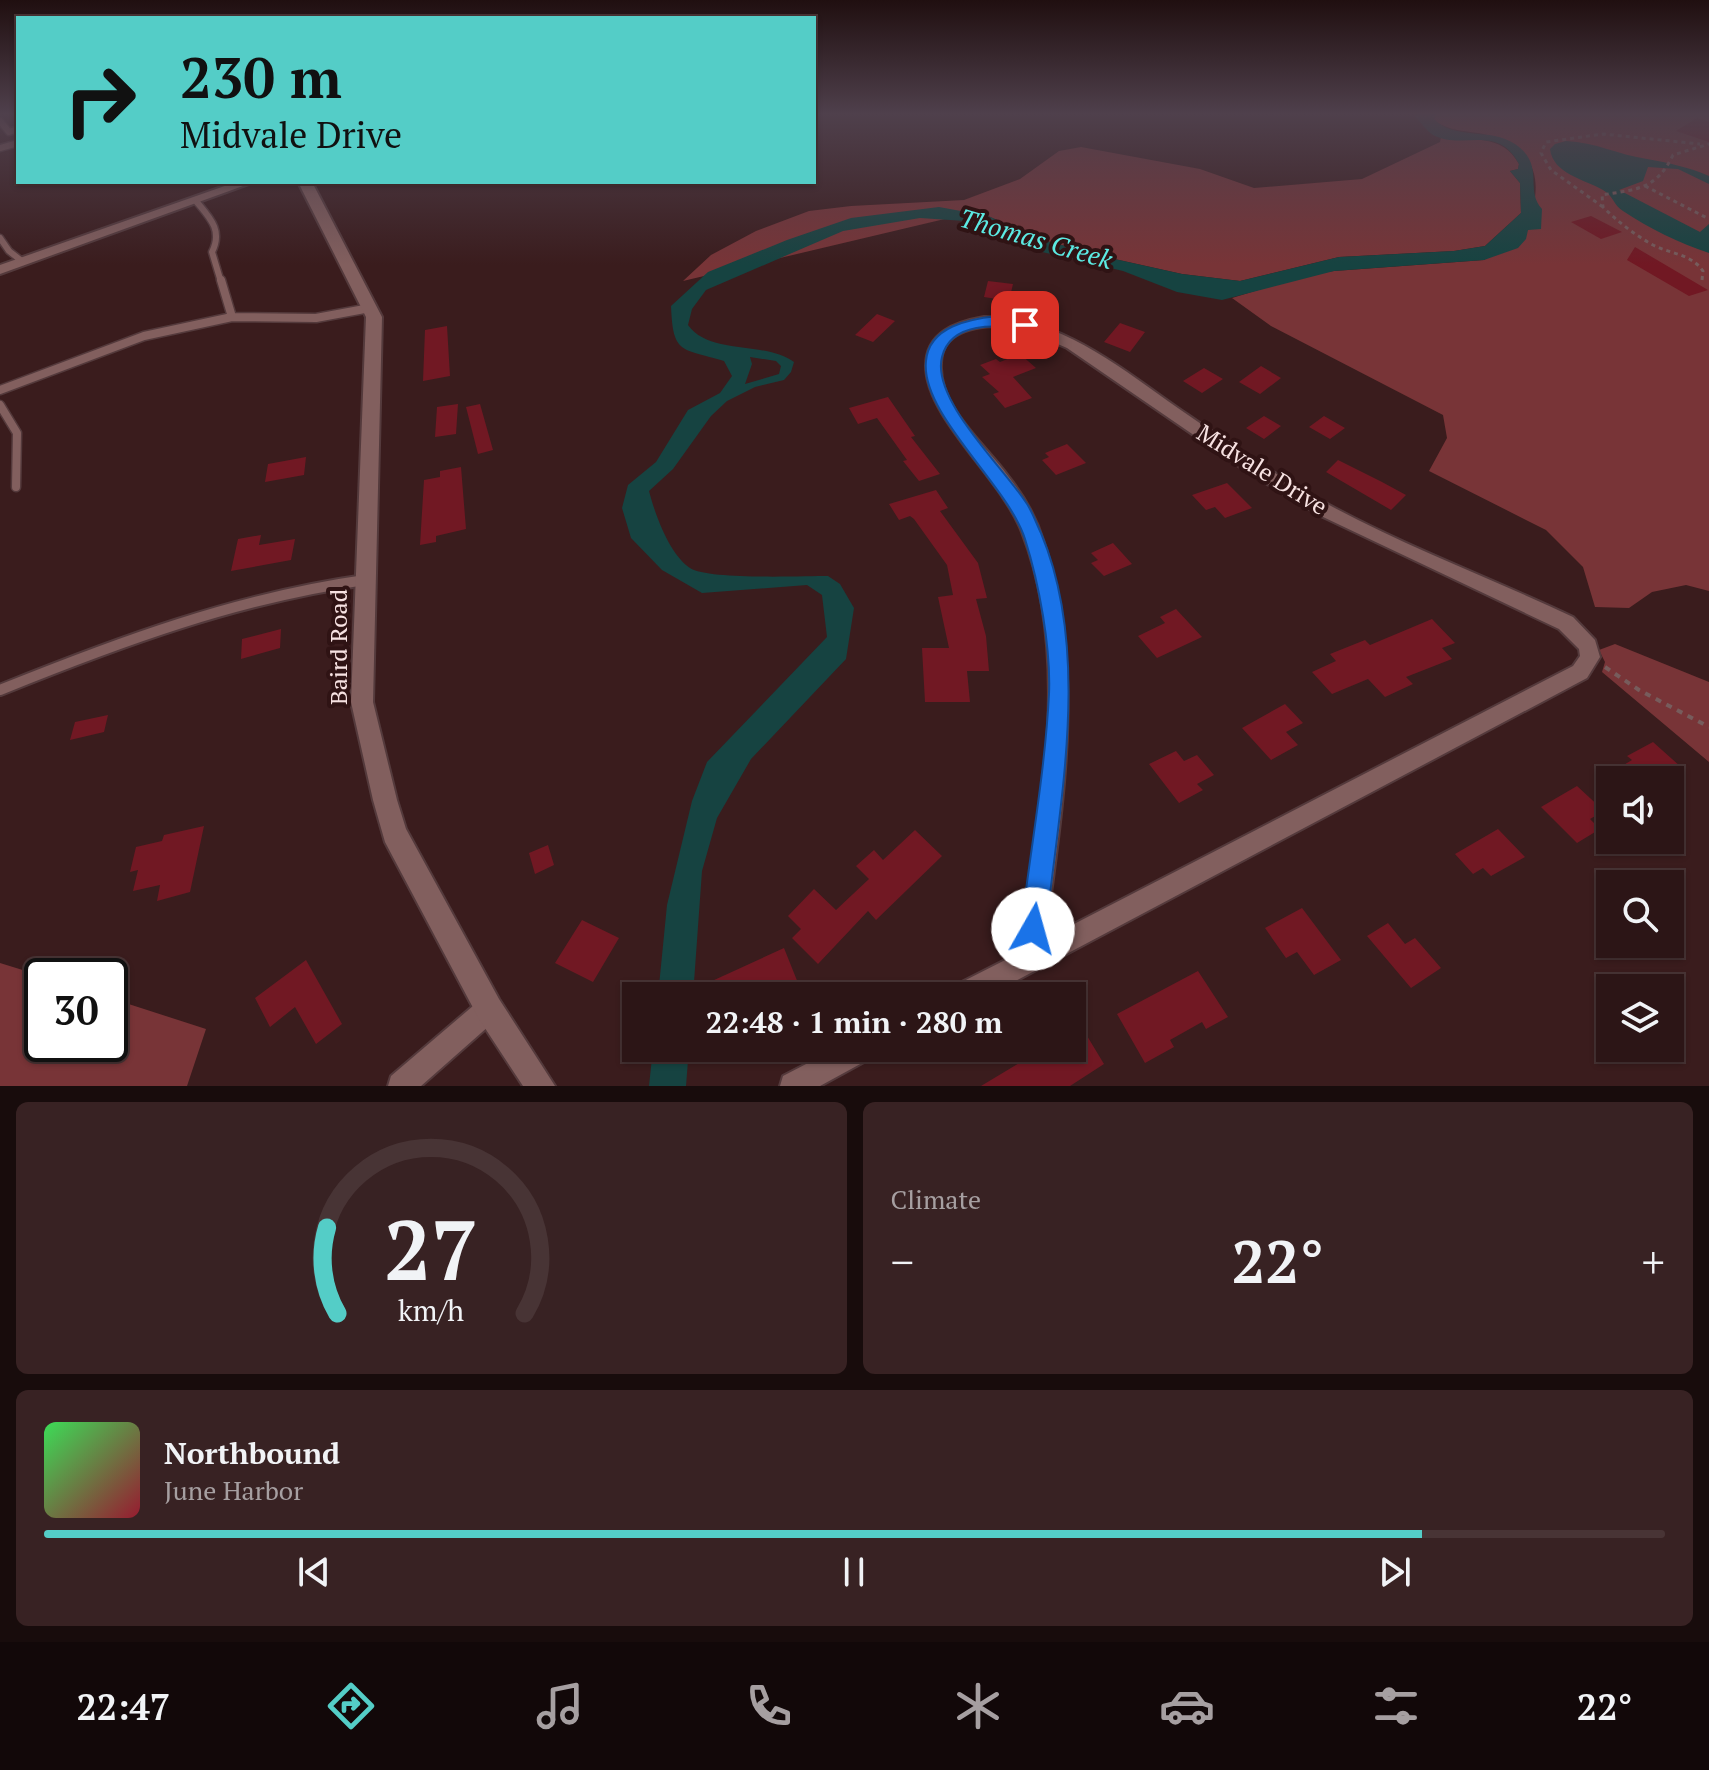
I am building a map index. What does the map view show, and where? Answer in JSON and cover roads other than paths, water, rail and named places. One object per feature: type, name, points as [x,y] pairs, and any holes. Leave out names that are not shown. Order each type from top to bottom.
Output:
[{"type":"street","points":[[0,270],[243,184]]},
{"type":"street","name":"Baird Road","points":[[306,184],[374,317],[362,702],[394,833],[489,1009],[540,1086]]},
{"type":"street","name":"Midvale Drive","points":[[983,320],[1025,325],[1053,335],[1096,360],[1271,478],[1341,519],[1566,623],[1588,646],[1590,657],[1580,672],[1030,959],[1060,692],[1054,627],[1042,564],[1019,505],[952,416],[935,381],[933,359],[940,343],[957,329],[983,320]]},
{"type":"street","points":[[987,982],[1030,959]]},
{"type":"street","points":[[401,1086],[489,1009]]},
{"type":"street","points":[[793,1086],[838,1062]]},
{"type":"lane","points":[[196,201],[214,222],[218,240],[212,252],[232,317]]},
{"type":"lane","points":[[0,238],[9,251],[23,262]]},
{"type":"lane","points":[[0,390],[127,343],[209,319],[316,318],[370,308]]},
{"type":"lane","points":[[0,405],[17,433],[16,487]]},
{"type":"lane","points":[[0,690],[256,597],[313,585],[365,580]]},
{"type":"water","name":"Thomas Creek","points":[[1519,164],[1531,164],[1535,193],[1542,209],[1541,229],[1528,230],[1526,239],[1518,248],[1484,260],[1334,271],[1222,300],[1177,292],[1123,271],[1038,251],[994,228],[965,221],[920,218],[843,231],[706,290],[692,309],[688,325],[697,334],[723,344],[782,356],[794,362],[784,380],[755,387],[727,401],[711,416],[673,469],[649,491],[664,533],[682,562],[700,572],[734,576],[828,576],[840,584],[854,608],[846,659],[751,759],[717,818],[702,871],[694,982],[659,982],[667,905],[692,801],[707,762],[827,637],[822,595],[807,585],[702,593],[662,570],[631,538],[622,508],[628,485],[656,462],[688,410],[720,393],[732,376],[724,361],[689,351],[677,342],[671,306],[708,272],[787,240],[851,218],[939,207],[988,216],[1043,240],[1110,258],[1182,274],[1240,281],[1339,257],[1454,251],[1485,246],[1521,213],[1520,183],[1510,171],[1518,169]],"holes":[[[750,357],[776,361],[781,366],[779,374],[745,384],[752,364]]]},
{"type":"water","points":[[1557,164],[1667,164],[1709,176],[1709,184],[1678,169],[1648,167],[1643,181],[1619,190],[1700,232],[1709,224],[1709,253],[1644,224],[1620,209],[1607,192],[1570,175]]},
{"type":"water","points":[[652,1062],[688,1062],[686,1086],[649,1086]]}]
